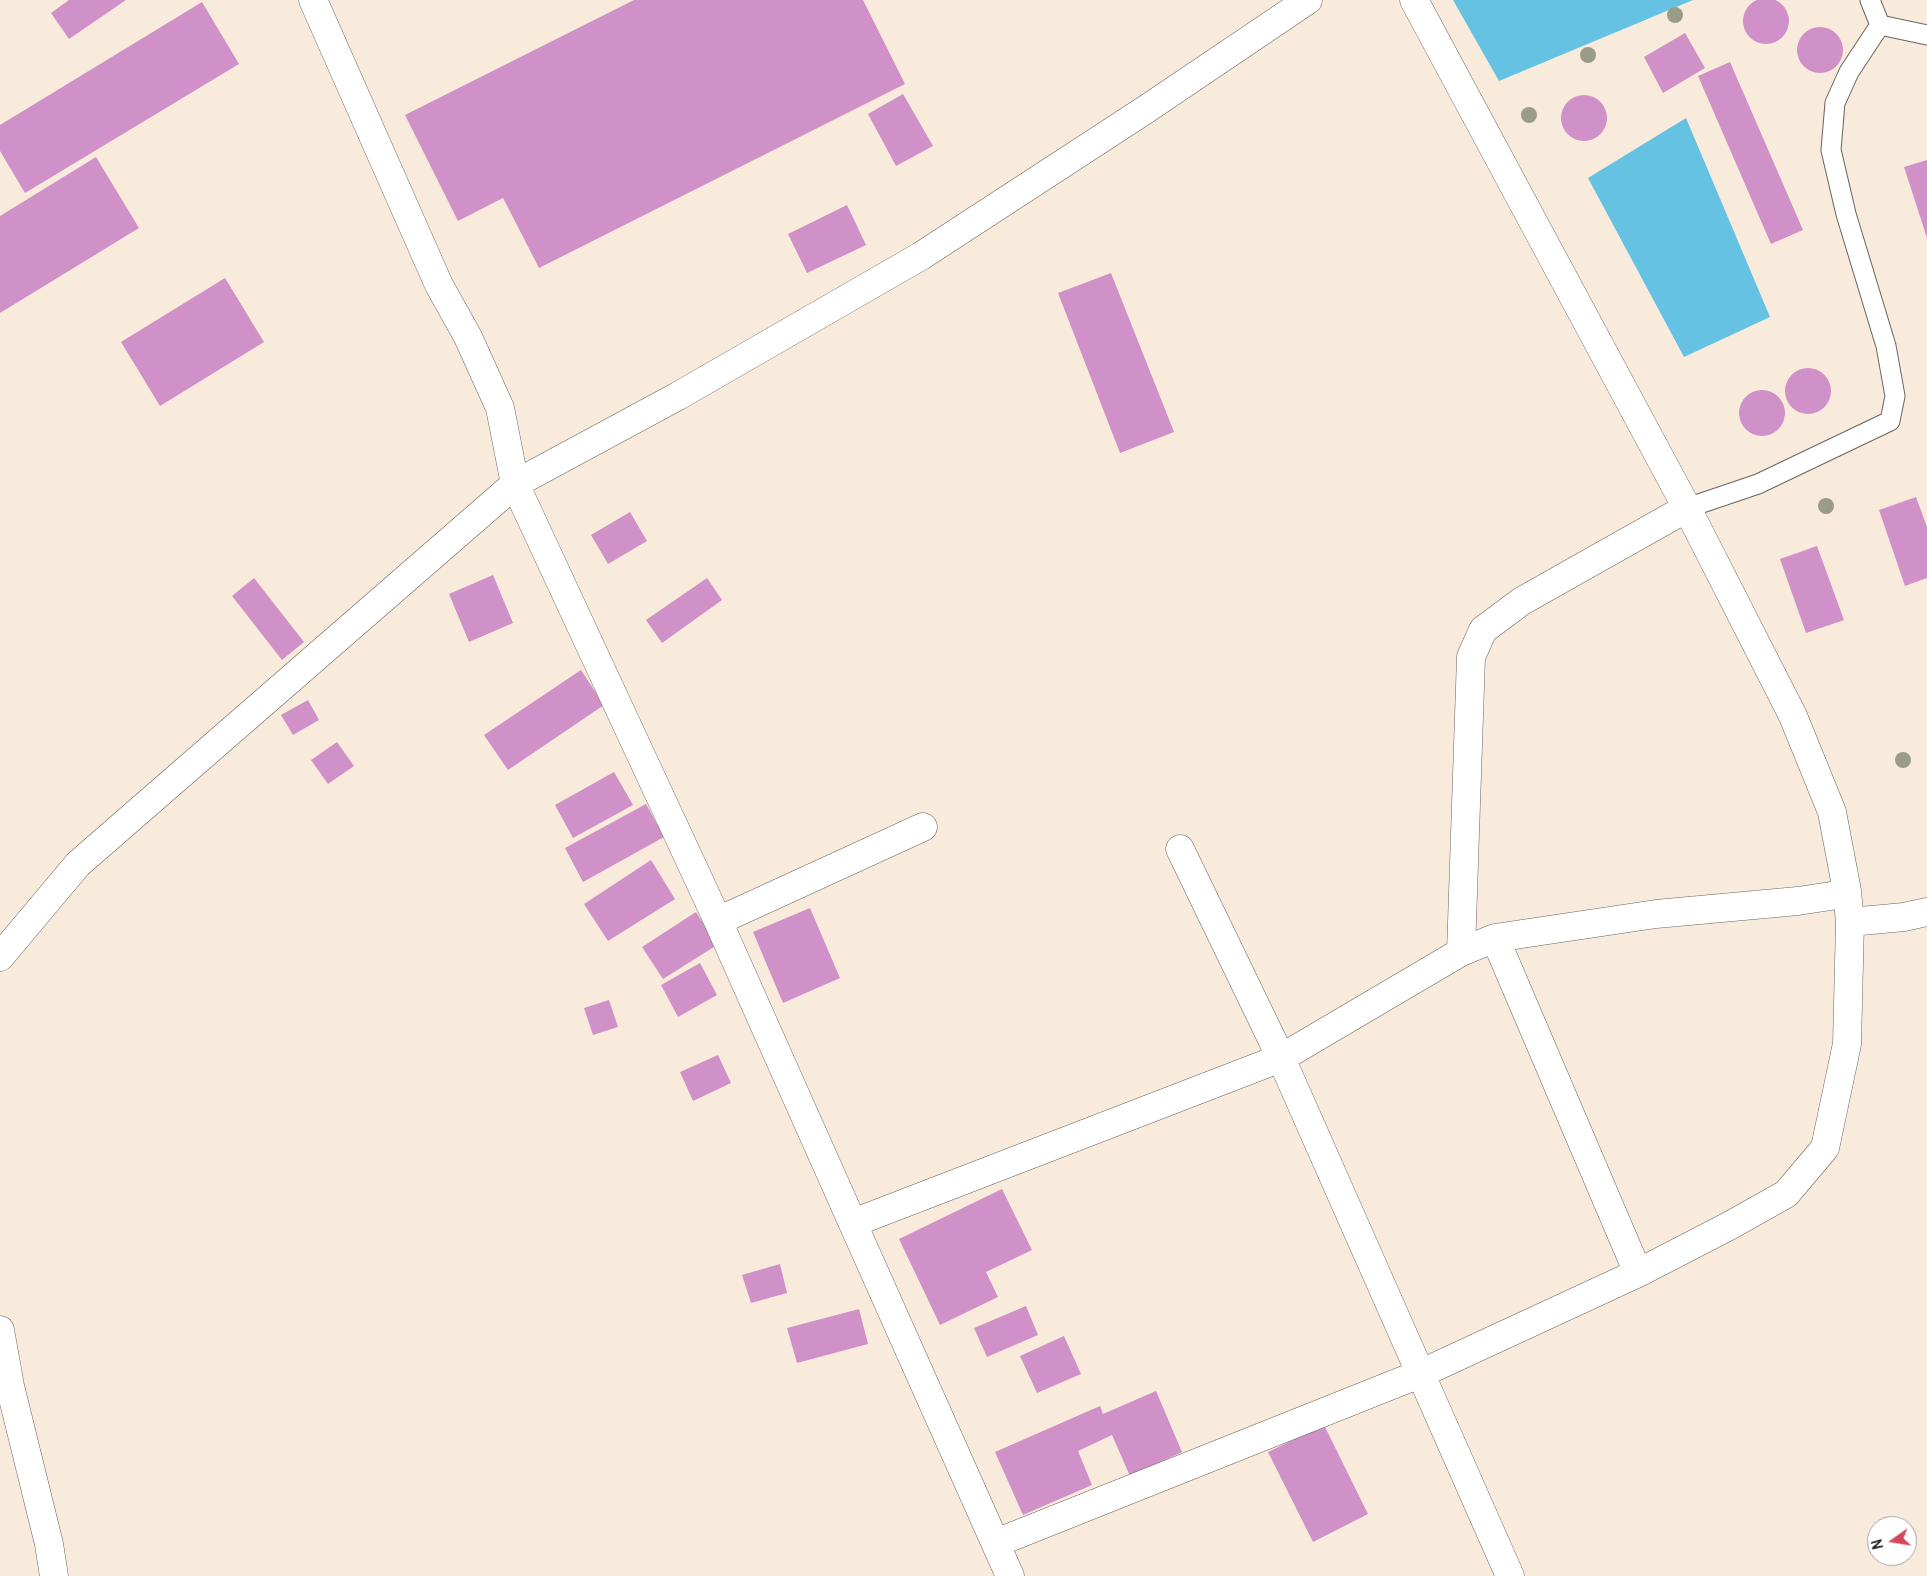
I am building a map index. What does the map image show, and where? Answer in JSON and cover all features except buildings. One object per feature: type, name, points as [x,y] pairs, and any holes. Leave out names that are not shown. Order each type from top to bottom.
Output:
[{"type":"street","points":[[313,0],[439,285],[468,338],[500,408],[515,484],[718,921],[1010,1576]]},
{"type":"street","points":[[0,957],[78,864],[515,484],[678,396],[921,256],[1145,110],[1308,0]]},
{"type":"street","points":[[996,1543],[1422,1373],[1638,1273],[1786,1194],[1824,1148],[1847,1044],[1850,922],[1847,891],[1832,812],[1793,716],[1687,508],[1414,0]]},
{"type":"street","points":[[1461,952],[1471,657],[1483,630],[1522,601],[1687,508]]},
{"type":"street","points":[[718,921],[923,826]]},
{"type":"street","points":[[1180,849],[1281,1058],[1422,1373],[1510,1576]]},
{"type":"street","points":[[852,1223],[1281,1058],[1461,952],[1495,938],[1656,914],[1798,901],[1832,896],[1847,891]]},
{"type":"street","points":[[1850,922],[1904,917],[1927,912]]},
{"type":"street","points":[[1495,938],[1638,1273]]},
{"type":"street","points":[[0,1330],[10,1386],[49,1544],[54,1576]]},
{"type":"lane","points":[[1870,0],[1880,25]]},
{"type":"lane","points":[[1687,508],[1758,484],[1890,421],[1896,396],[1886,346],[1846,214],[1831,150],[1835,103],[1849,72],[1880,25]]},
{"type":"lane","points":[[1880,25],[1927,35]]},
{"type":"water","points":[[1453,0],[1693,0],[1499,81]]},
{"type":"water","points":[[1686,118],[1770,317],[1684,357],[1588,178]]}]
